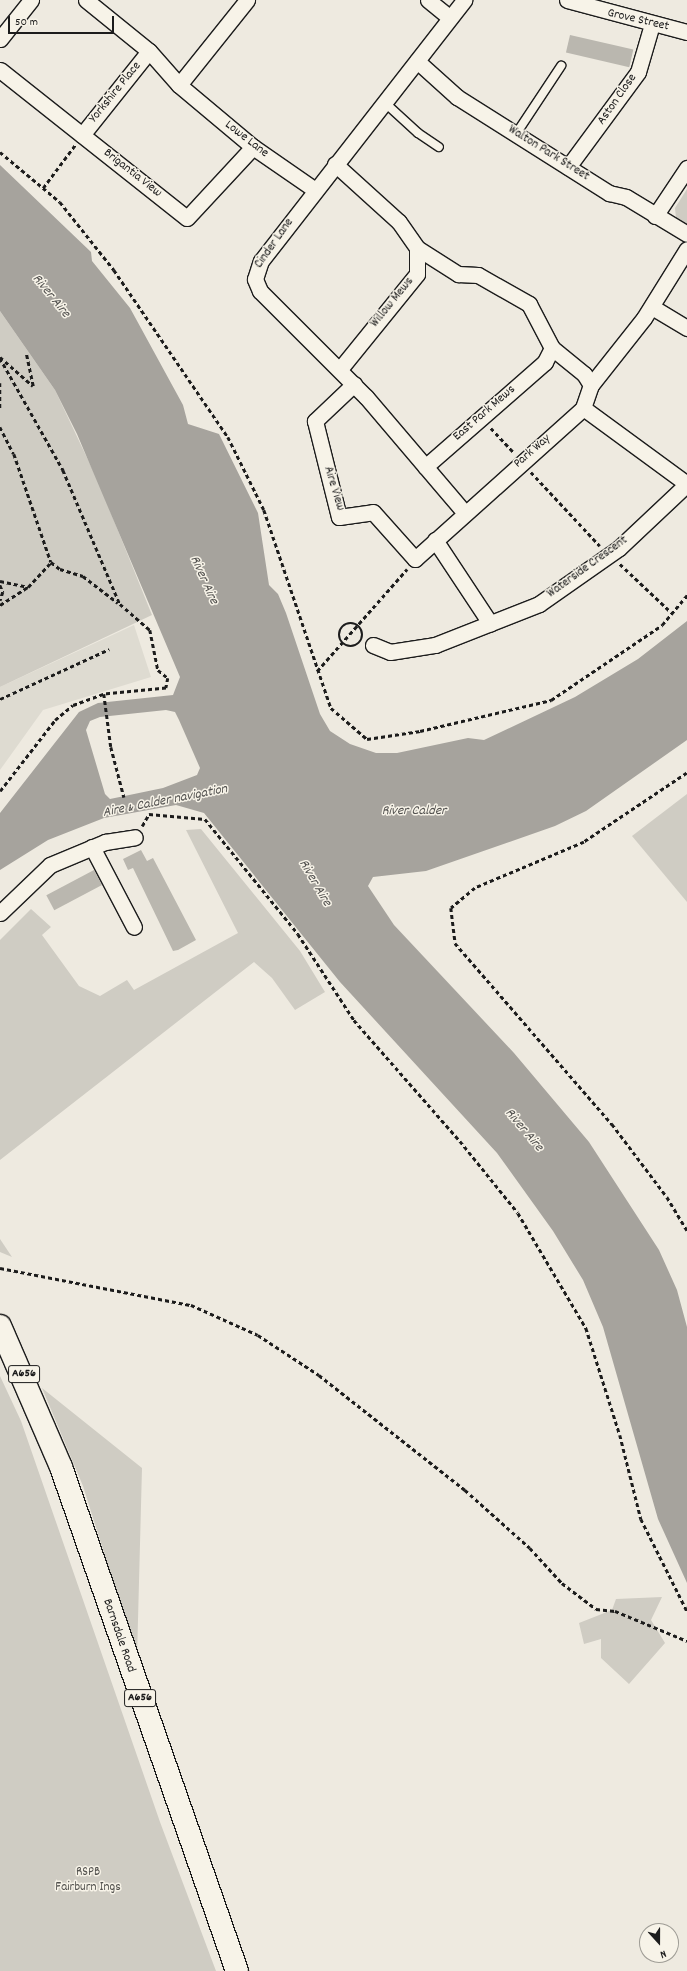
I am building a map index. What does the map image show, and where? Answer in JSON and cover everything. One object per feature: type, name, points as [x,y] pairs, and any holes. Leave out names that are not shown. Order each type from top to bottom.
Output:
[{"type":"main road","name":"Barnsdale Road","points":[[0,1326],[61,1467],[237,1971]]},
{"type":"street","points":[[0,39],[31,0]]},
{"type":"street","name":"Lowe Lane","points":[[86,0],[149,51],[179,85],[253,147],[315,190]]},
{"type":"street","points":[[179,85],[247,0]]},
{"type":"street","points":[[428,0],[450,18]]},
{"type":"street","name":"Cinder Lane","points":[[464,0],[417,61],[383,101],[257,266],[255,279],[260,291],[354,384],[464,512]]},
{"type":"street","name":"Grove Street","points":[[567,0],[601,6],[652,24],[687,32]]},
{"type":"street","name":"Aston Close","points":[[568,167],[638,72],[652,24]]},
{"type":"street","name":"Yorkshire Place","points":[[82,135],[149,51]]},
{"type":"street","name":"Walton Park Street","points":[[417,61],[457,97],[568,167],[687,234]]},
{"type":"street","name":"Brigantia View","points":[[0,70],[187,218],[253,147]]},
{"type":"street","points":[[335,164],[399,222],[417,248],[458,274],[478,275],[529,304],[552,348],[584,374],[591,385]]},
{"type":"street","points":[[655,216],[687,168]]},
{"type":"street","name":"Willow Mews","points":[[340,369],[417,274],[417,248]]},
{"type":"street","name":"Park Way","points":[[415,559],[464,512],[583,408],[591,385],[652,307],[687,249]]},
{"type":"street","points":[[652,307],[687,328]]},
{"type":"street","name":"East Park Mews","points":[[425,467],[545,362],[552,348]]},
{"type":"street","name":"Aire View","points":[[354,384],[315,421],[339,516],[373,512],[415,559]]},
{"type":"street","name":"Waterside Crescent","points":[[373,645],[390,652],[411,651],[490,624],[539,604],[609,554],[687,484],[583,408]]},
{"type":"street","points":[[435,540],[490,624]]},
{"type":"street","points":[[0,913],[50,865],[92,847],[135,837]]},
{"type":"street","points":[[92,847],[134,927]]},
{"type":"lane","points":[[516,134],[561,66]]},
{"type":"lane","points":[[383,101],[439,147]]},
{"type":"path","points":[[43,188],[82,135]]},
{"type":"path","points":[[0,152],[60,202],[114,270],[228,437],[254,489]]},
{"type":"path","points":[[0,357],[33,386],[26,354]]},
{"type":"path","points":[[0,357],[63,470],[120,604]]},
{"type":"path","points":[[0,383],[0,410]]},
{"type":"path","points":[[472,425],[493,429],[521,462],[609,554],[672,613]]},
{"type":"path","points":[[0,427],[14,454],[51,562],[60,569],[84,576],[150,630],[158,670],[168,678],[169,684],[166,688],[104,694],[73,705],[60,715],[0,791]]},
{"type":"path","points":[[317,671],[415,559]]},
{"type":"path","points":[[0,605],[28,587],[51,562]]},
{"type":"path","points":[[0,581],[28,587]]},
{"type":"path","points":[[0,585],[3,592],[0,601]]},
{"type":"path","points":[[358,624],[363,632],[360,643],[349,647],[342,643],[338,636],[343,625],[358,624]]},
{"type":"path","points":[[0,699],[109,649]]},
{"type":"path","points":[[104,694],[103,699],[106,720],[124,797]]},
{"type":"path","points":[[687,773],[584,842],[475,888],[451,908],[455,943],[612,1124],[667,1197],[687,1230]]},
{"type":"path","points":[[135,837],[148,814],[205,819],[298,934],[354,1020],[460,1141],[518,1213],[586,1328],[618,1428],[641,1519],[687,1611]]},
{"type":"path","points":[[0,1268],[191,1305],[258,1335],[319,1376],[465,1490],[530,1548],[562,1583],[596,1609],[615,1611],[687,1641]]},
{"type":"shaded area","points":[[134,625],[151,677],[43,710],[0,770],[0,687]]},
{"type":"green space","points":[[687,189],[687,227],[676,218],[675,208]]},
{"type":"green space","points":[[0,311],[55,390],[98,481],[152,615],[0,687]]},
{"type":"green space","points":[[687,794],[687,902],[632,836]]},
{"type":"green space","points":[[201,829],[300,951],[325,992],[295,1010],[272,978],[254,962],[0,1160],[0,940],[31,909],[51,927],[42,935],[79,986],[100,996],[127,980],[134,990],[238,933],[186,830]]},
{"type":"green space","points":[[0,1239],[12,1257],[0,1252]]},
{"type":"green space","name":"RSPB Fairburn Ings","points":[[0,1376],[21,1421],[160,1822],[216,1971],[0,1971]]},
{"type":"green space","points":[[42,1388],[142,1468],[137,1658],[83,1486]]},
{"type":"green space","points":[[662,1597],[651,1620],[665,1643],[629,1684],[601,1658],[601,1639],[584,1644],[579,1623],[612,1610],[616,1599]]},
{"type":"water","points":[[0,165],[91,252],[92,261],[130,308],[183,405],[188,424],[219,434],[258,513],[269,585],[278,594],[286,613],[320,714],[330,731],[350,744],[376,753],[397,753],[468,738],[484,740],[575,697],[638,659],[687,621],[687,740],[586,811],[555,826],[426,871],[373,877],[368,886],[394,925],[514,1053],[589,1142],[659,1250],[677,1290],[687,1327],[687,1583],[658,1519],[603,1327],[583,1280],[553,1231],[497,1153],[340,982],[204,813],[176,805],[104,818],[48,840],[0,870],[0,813],[79,712],[98,703],[173,695],[180,677],[77,434],[55,390],[0,311]],"holes":[[[166,710],[175,712],[200,768],[197,775],[163,788],[110,799],[105,794],[86,730],[90,721],[100,717]]]},
{"type":"building","points":[[570,35],[633,50],[629,67],[566,53]]},
{"type":"building","points":[[141,850],[147,861],[153,858],[196,940],[178,950],[173,951],[133,868],[128,870],[123,859]]},
{"type":"building","points":[[94,870],[102,885],[54,910],[46,895]]},
{"type":"water label","name":"River Aire","points":[[51,296]]},
{"type":"water label","name":"River Aire","points":[[204,580]]},
{"type":"water label","name":"Aire & Calder navigation","points":[[165,801]]},
{"type":"water label","name":"River Calder","points":[[414,811]]},
{"type":"water label","name":"River Aire","points":[[315,883]]},
{"type":"water label","name":"River Aire","points":[[524,1130]]}]
